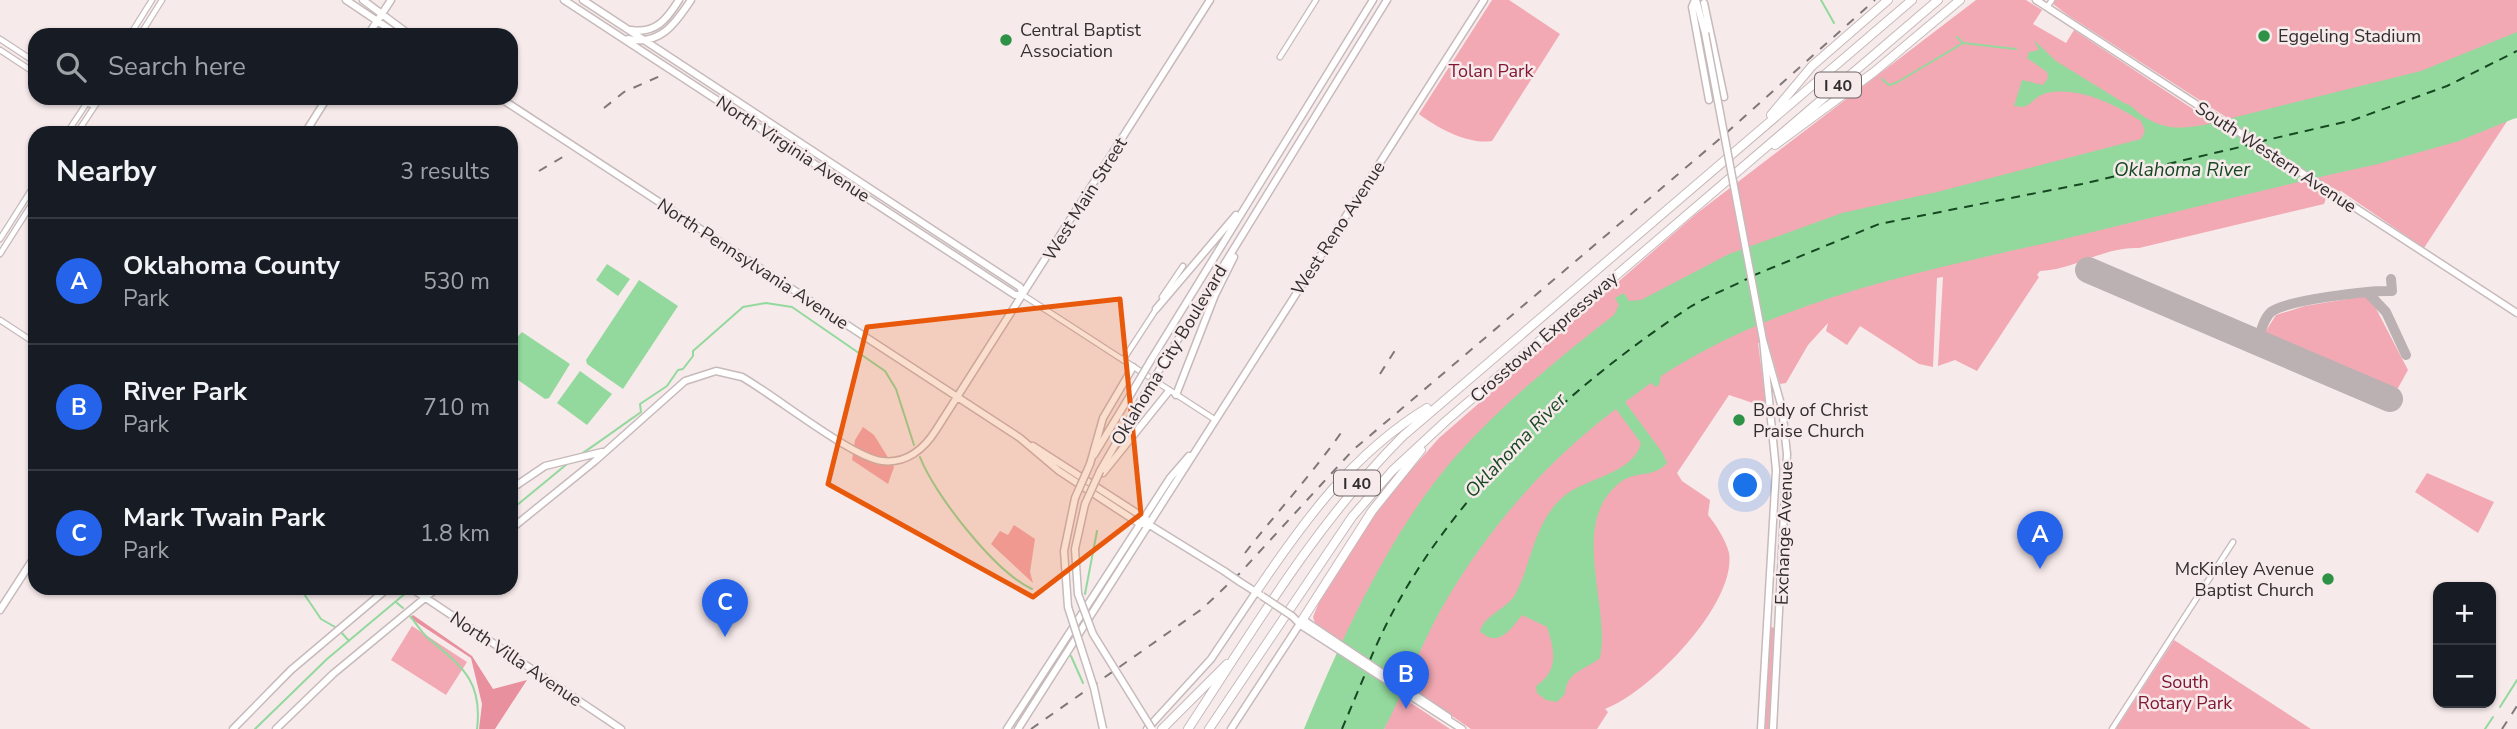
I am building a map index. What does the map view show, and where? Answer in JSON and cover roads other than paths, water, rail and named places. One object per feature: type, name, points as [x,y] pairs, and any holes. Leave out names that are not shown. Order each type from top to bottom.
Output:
[{"type":"highway","points":[[1764,125],[1812,66],[1888,0]]},
{"type":"highway","name":"Crosstown Expressway","points":[[1188,729],[1336,508],[1393,445],[1912,0]]},
{"type":"highway","name":"Crosstown Expressway","points":[[1209,729],[1352,517],[1392,471],[1446,421],[1938,0]]},
{"type":"highway","points":[[1738,171],[1874,72],[1960,0]]},
{"type":"highway","points":[[1259,594],[1309,515],[1356,463],[1392,429],[1448,396]]},
{"type":"highway","points":[[1301,622],[1372,511],[1446,421]]},
{"type":"highway","points":[[1162,729],[1239,652]]},
{"type":"main road","points":[[346,0],[397,28]]},
{"type":"main road","points":[[363,0],[390,28]]},
{"type":"main road","points":[[373,28],[391,0]]},
{"type":"main road","name":"North Virginia Avenue","points":[[564,0],[1013,294],[1023,295],[1020,287],[583,0]]},
{"type":"main road","points":[[641,37],[662,23],[679,0]]},
{"type":"main road","points":[[619,36],[641,37],[670,30],[691,0]]},
{"type":"main road","name":"West Main Street","points":[[518,523],[580,474],[685,381],[709,372],[723,371],[742,377],[860,453],[881,461],[902,459],[923,447],[1210,0]]},
{"type":"main road","name":"Oklahoma City Boulevard","points":[[1102,729],[1094,688],[1068,607],[1064,551],[1075,498],[1090,464],[1130,394],[1373,0]]},
{"type":"main road","name":"Oklahoma City Boulevard","points":[[1149,729],[1093,634],[1078,594],[1075,549],[1085,504],[1141,400],[1387,0]]},
{"type":"main road","name":"West Reno Avenue","points":[[1018,729],[1483,0]]},
{"type":"main road","points":[[1695,0],[1692,7],[1709,100]]},
{"type":"main road","name":"Exchange Avenue","points":[[1695,0],[1705,33],[1763,340],[1783,416],[1788,471],[1773,729]]},
{"type":"main road","points":[[1704,1],[1724,97]]},
{"type":"main road","name":"Exchange Avenue","points":[[1704,1],[1705,33]]},
{"type":"main road","name":"South Western Avenue","points":[[2043,3],[2517,313]]},
{"type":"main road","points":[[641,37],[645,52]]},
{"type":"main road","points":[[309,126],[323,105]]},
{"type":"main road","name":"North Pennsylvania Avenue","points":[[511,105],[1032,446]]},
{"type":"main road","points":[[761,128],[766,120]]},
{"type":"main road","points":[[1156,309],[1253,195]]},
{"type":"main road","points":[[1176,395],[1217,290],[1257,211]]},
{"type":"main road","name":"Exchange Avenue","points":[[1761,729],[1776,470],[1763,340]]},
{"type":"main road","points":[[1090,464],[1102,418],[1133,367]]},
{"type":"main road","points":[[1766,384],[1778,393],[1770,408],[1783,416]]},
{"type":"main road","points":[[1102,472],[1169,391]]},
{"type":"main road","points":[[1032,446],[1145,516],[1148,524]]},
{"type":"main road","points":[[1032,446],[1066,476],[1110,505],[1140,524],[1148,524],[1224,571],[1463,729]]},
{"type":"main road","points":[[518,484],[539,468],[604,452]]},
{"type":"main road","name":"West Reno Avenue","points":[[1007,729],[1176,469],[1191,455]]},
{"type":"main road","points":[[576,460],[581,466],[580,474]]},
{"type":"main road","points":[[1066,476],[1073,470]]},
{"type":"main road","points":[[1776,470],[1788,471]]},
{"type":"main road","points":[[1110,505],[1112,495]]},
{"type":"main road","points":[[1774,500],[1787,501]]},
{"type":"main road","points":[[1773,525],[1785,525]]},
{"type":"main road","points":[[1,608],[28,566]]},
{"type":"main road","points":[[1149,729],[1203,669],[1259,594]]},
{"type":"main road","points":[[233,729],[291,670],[380,595]]},
{"type":"main road","name":"North Villa Avenue","points":[[422,595],[621,729]]},
{"type":"main road","points":[[276,729],[311,693],[428,595]]},
{"type":"main road","points":[[1091,599],[1099,604]]},
{"type":"main road","points":[[1231,729],[1301,622]]},
{"type":"main road","points":[[1767,624],[1780,624]]},
{"type":"street","points":[[134,28],[152,0]]},
{"type":"street","points":[[144,28],[162,0]]},
{"type":"street","points":[[1280,57],[1316,0]]},
{"type":"street","points":[[2043,3],[2052,0]]},
{"type":"street","points":[[0,40],[28,58]]},
{"type":"street","points":[[0,50],[28,68]]},
{"type":"street","points":[[71,126],[85,105]]},
{"type":"street","points":[[81,126],[94,106]]},
{"type":"street","points":[[0,239],[28,195]]},
{"type":"street","points":[[0,254],[28,210]]},
{"type":"street","points":[[1123,360],[1183,266]]},
{"type":"street","name":"North Virginia Avenue","points":[[1023,295],[1214,419]]},
{"type":"street","points":[[0,320],[28,338]]},
{"type":"street","points":[[2112,729],[2234,542]]},
{"type":"water","name":"Oklahoma River","points":[[2517,32],[2517,118],[2459,141],[2378,164],[1856,290],[1756,326],[1661,376],[1659,385],[1656,387],[1651,383],[1625,402],[1662,452],[1667,463],[1651,473],[1627,478],[1606,498],[1597,518],[1594,540],[1602,637],[1600,658],[1573,676],[1565,694],[1557,702],[1546,700],[1537,693],[1536,686],[1549,674],[1552,667],[1553,652],[1547,627],[1522,615],[1509,631],[1498,638],[1487,636],[1480,631],[1487,620],[1516,593],[1540,530],[1553,507],[1572,490],[1619,469],[1636,453],[1641,443],[1616,409],[1540,476],[1475,555],[1431,627],[1384,729],[1304,729],[1351,622],[1389,551],[1432,486],[1474,436],[1512,399],[1614,315],[1619,305],[1615,298],[1624,293],[1629,301],[1641,300],[1729,254],[1842,213],[1937,192],[2141,139],[2145,131],[2141,121],[2097,98],[2072,92],[2047,93],[2024,107],[2014,106],[2022,80],[2043,85],[2048,78],[2047,72],[2027,58],[2029,52],[2039,50],[2034,40],[2056,61],[2130,105],[2143,116],[2158,124],[2180,128],[2204,125],[2421,71]]},
{"type":"water","points":[[607,264],[630,279],[618,296],[596,280]]},
{"type":"water","points":[[639,280],[678,306],[623,389],[587,364],[586,360]]},
{"type":"water","points":[[522,332],[570,364],[549,398],[545,399],[518,380],[518,336]]},
{"type":"water","points":[[580,371],[612,394],[587,425],[557,403]]},
{"type":"waterway","points":[[1821,0],[1834,23]]},
{"type":"waterway","points":[[1957,37],[1963,43],[2016,49]]},
{"type":"waterway","points":[[1882,79],[1889,85],[1896,83],[1963,43]]},
{"type":"waterway","points":[[580,455],[641,412],[640,404],[667,386],[678,370],[683,369],[693,356],[693,351],[743,307],[766,303],[792,307],[885,371],[896,389],[914,445]]},
{"type":"waterway","points":[[920,457],[938,491],[967,530],[1001,566],[1032,589]]},
{"type":"waterway","points":[[518,504],[567,464]]},
{"type":"waterway","points":[[1085,594],[1097,531]]},
{"type":"waterway","points":[[305,595],[321,619],[335,627]]},
{"type":"waterway","points":[[255,729],[327,659],[403,595]]},
{"type":"waterway","points":[[397,603],[403,608]]},
{"type":"waterway","points":[[410,616],[425,636],[460,666],[473,686],[477,698],[477,729]]},
{"type":"waterway","points":[[341,632],[349,641]]},
{"type":"waterway","points":[[1071,656],[1083,683]]},
{"type":"waterway","points":[[2500,707],[2517,680]]},
{"type":"waterway","points":[[2485,729],[2493,717]]},
{"type":"railway","points":[[1031,729],[1202,609],[1240,573],[1353,450],[1716,142],[1875,0]]},
{"type":"railway","points":[[604,108],[624,92],[660,76]]},
{"type":"railway","points":[[539,171],[566,155]]},
{"type":"railway","points":[[1380,374],[1399,344]]},
{"type":"railway","points":[[1245,553],[1343,430]]},
{"type":"railway","points":[[2502,729],[2517,706]]},
{"type":"place","name":"Eggeling Stadium","points":[[2264,36]]},
{"type":"place","name":"Central Baptist Association","points":[[1006,40]]},
{"type":"place","name":"Body of Christ Praise Church","points":[[1739,420]]},
{"type":"place","name":"Oklahoma County","points":[[2040,569]]},
{"type":"place","name":"McKinley Avenue Baptist Church","points":[[2328,579]]},
{"type":"place","name":"Mark Twain Park","points":[[725,637]]},
{"type":"place","name":"River Park","points":[[1406,709]]},
{"type":"park label","name":"Tolan Park","points":[[1491,71]]},
{"type":"park label","name":"South Rotary Park","points":[[2185,692]]}]
